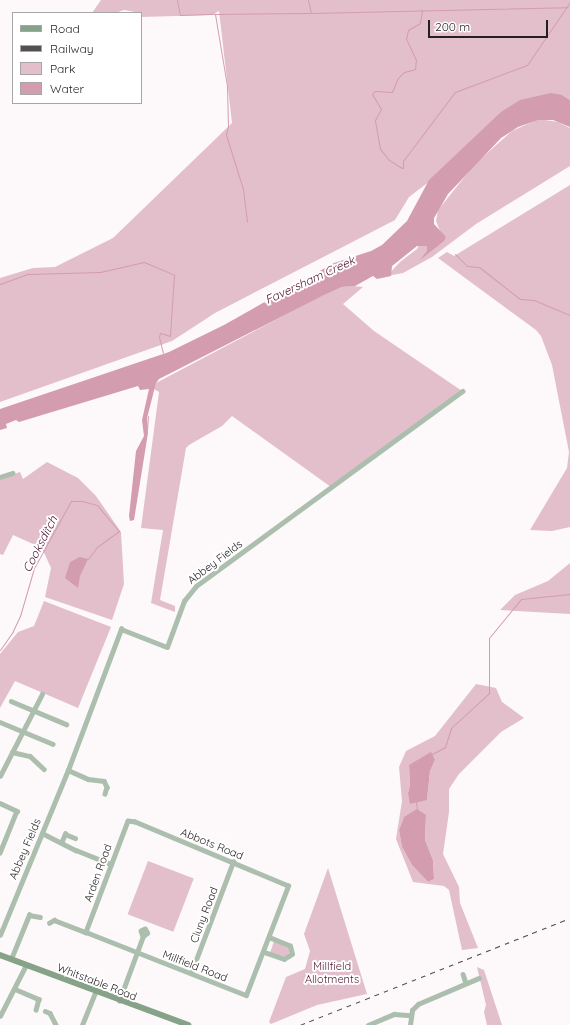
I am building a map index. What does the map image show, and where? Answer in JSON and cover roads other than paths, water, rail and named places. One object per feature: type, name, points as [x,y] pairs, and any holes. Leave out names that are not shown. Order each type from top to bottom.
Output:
[{"type":"main road","name":"Whitstable Road","points":[[0,955],[119,1001],[188,1025]]},
{"type":"street","name":"Abbey Fields","points":[[0,936],[68,770],[121,629],[167,647],[184,601],[196,586],[462,391]]},
{"type":"street","points":[[0,477],[12,473]]},
{"type":"street","points":[[0,776],[42,694]]},
{"type":"street","points":[[10,701],[66,724]]},
{"type":"street","points":[[0,722],[53,744]]},
{"type":"street","points":[[12,752],[30,756],[43,765]]},
{"type":"street","points":[[68,770],[88,779],[104,781],[107,787],[105,794]]},
{"type":"street","points":[[0,803],[18,811],[0,853]]},
{"type":"street","name":"Abbots Road","points":[[128,821],[233,862],[288,886],[270,938]]},
{"type":"street","name":"Arden Road","points":[[86,932],[128,821]]},
{"type":"street","points":[[42,833],[62,841],[76,850],[111,864]]},
{"type":"street","points":[[62,841],[65,834],[76,838]]},
{"type":"street","name":"Cluny Road","points":[[191,973],[233,862]]},
{"type":"street","points":[[11,959],[29,914],[40,916]]},
{"type":"street","name":"Millfield Road","points":[[50,923],[54,920],[246,995],[264,952]]},
{"type":"street","points":[[119,1001],[143,936]]},
{"type":"street","points":[[270,938],[290,946],[292,954],[284,959],[264,952],[270,938]]},
{"type":"street","points":[[0,1016],[26,965]]},
{"type":"street","points":[[463,974],[466,983]]},
{"type":"street","points":[[410,1025],[410,1015],[418,1004],[479,978]]},
{"type":"street","points":[[15,989],[40,999],[36,1010]]},
{"type":"street","points":[[82,1025],[95,992]]},
{"type":"street","points":[[45,1011],[50,1013],[56,1025]]},
{"type":"street","points":[[368,1025],[394,1014],[410,1015]]},
{"type":"water","name":"Faversham Creek","points":[[551,93],[562,95],[570,100],[570,127],[553,120],[538,120],[518,127],[501,138],[448,194],[434,218],[434,224],[446,237],[444,241],[420,260],[427,251],[427,246],[417,246],[392,266],[391,276],[377,279],[373,276],[355,286],[342,287],[159,379],[156,383],[147,418],[148,433],[134,520],[130,521],[129,516],[136,451],[144,436],[142,420],[149,389],[140,390],[138,386],[19,422],[16,420],[6,424],[7,428],[0,430],[0,409],[169,352],[224,325],[334,263],[371,251],[382,245],[407,221],[429,180],[501,112],[520,100]]},
{"type":"water","points":[[80,557],[88,559],[80,576],[78,588],[65,578],[70,562]]},
{"type":"water","points":[[431,752],[435,760],[430,771],[427,800],[410,804],[408,793],[410,785],[409,765]]},
{"type":"water","points":[[417,809],[426,815],[425,840],[433,860],[434,879],[428,882],[412,865],[402,847],[399,830],[404,817]]},
{"type":"waterway","points":[[177,0],[180,15],[215,14],[227,86],[228,126],[226,135],[243,189],[247,222]]},
{"type":"waterway","points":[[308,0],[311,13],[568,7]]},
{"type":"waterway","points":[[403,168],[403,161],[455,92],[527,65],[570,2]]},
{"type":"waterway","points":[[402,168],[389,160],[380,149],[375,120],[381,109],[372,94],[375,91],[392,92],[398,78],[404,72],[415,69],[416,60],[406,39],[408,30],[420,23],[422,10]]},
{"type":"waterway","points":[[215,14],[310,13]]},
{"type":"waterway","points":[[455,254],[467,266],[479,267],[520,299],[534,300],[570,315]]},
{"type":"waterway","points":[[0,284],[28,274],[100,272],[144,262],[174,275],[170,336],[160,333],[159,337],[163,353]]},
{"type":"waterway","points":[[147,430],[148,416]]},
{"type":"waterway","name":"Cooksditch","points":[[0,650],[12,633],[20,616],[34,568],[71,501],[82,501],[97,505],[119,531],[97,547],[88,559]]},
{"type":"waterway","points":[[432,754],[445,747],[451,728],[489,693],[489,638],[521,599],[570,594]]},
{"type":"waterway","points":[[416,802],[417,809]]},
{"type":"railway","points":[[300,1025],[570,918]]},
{"type":"park label","name":"Millfield Allotments","points":[[332,973]]}]
